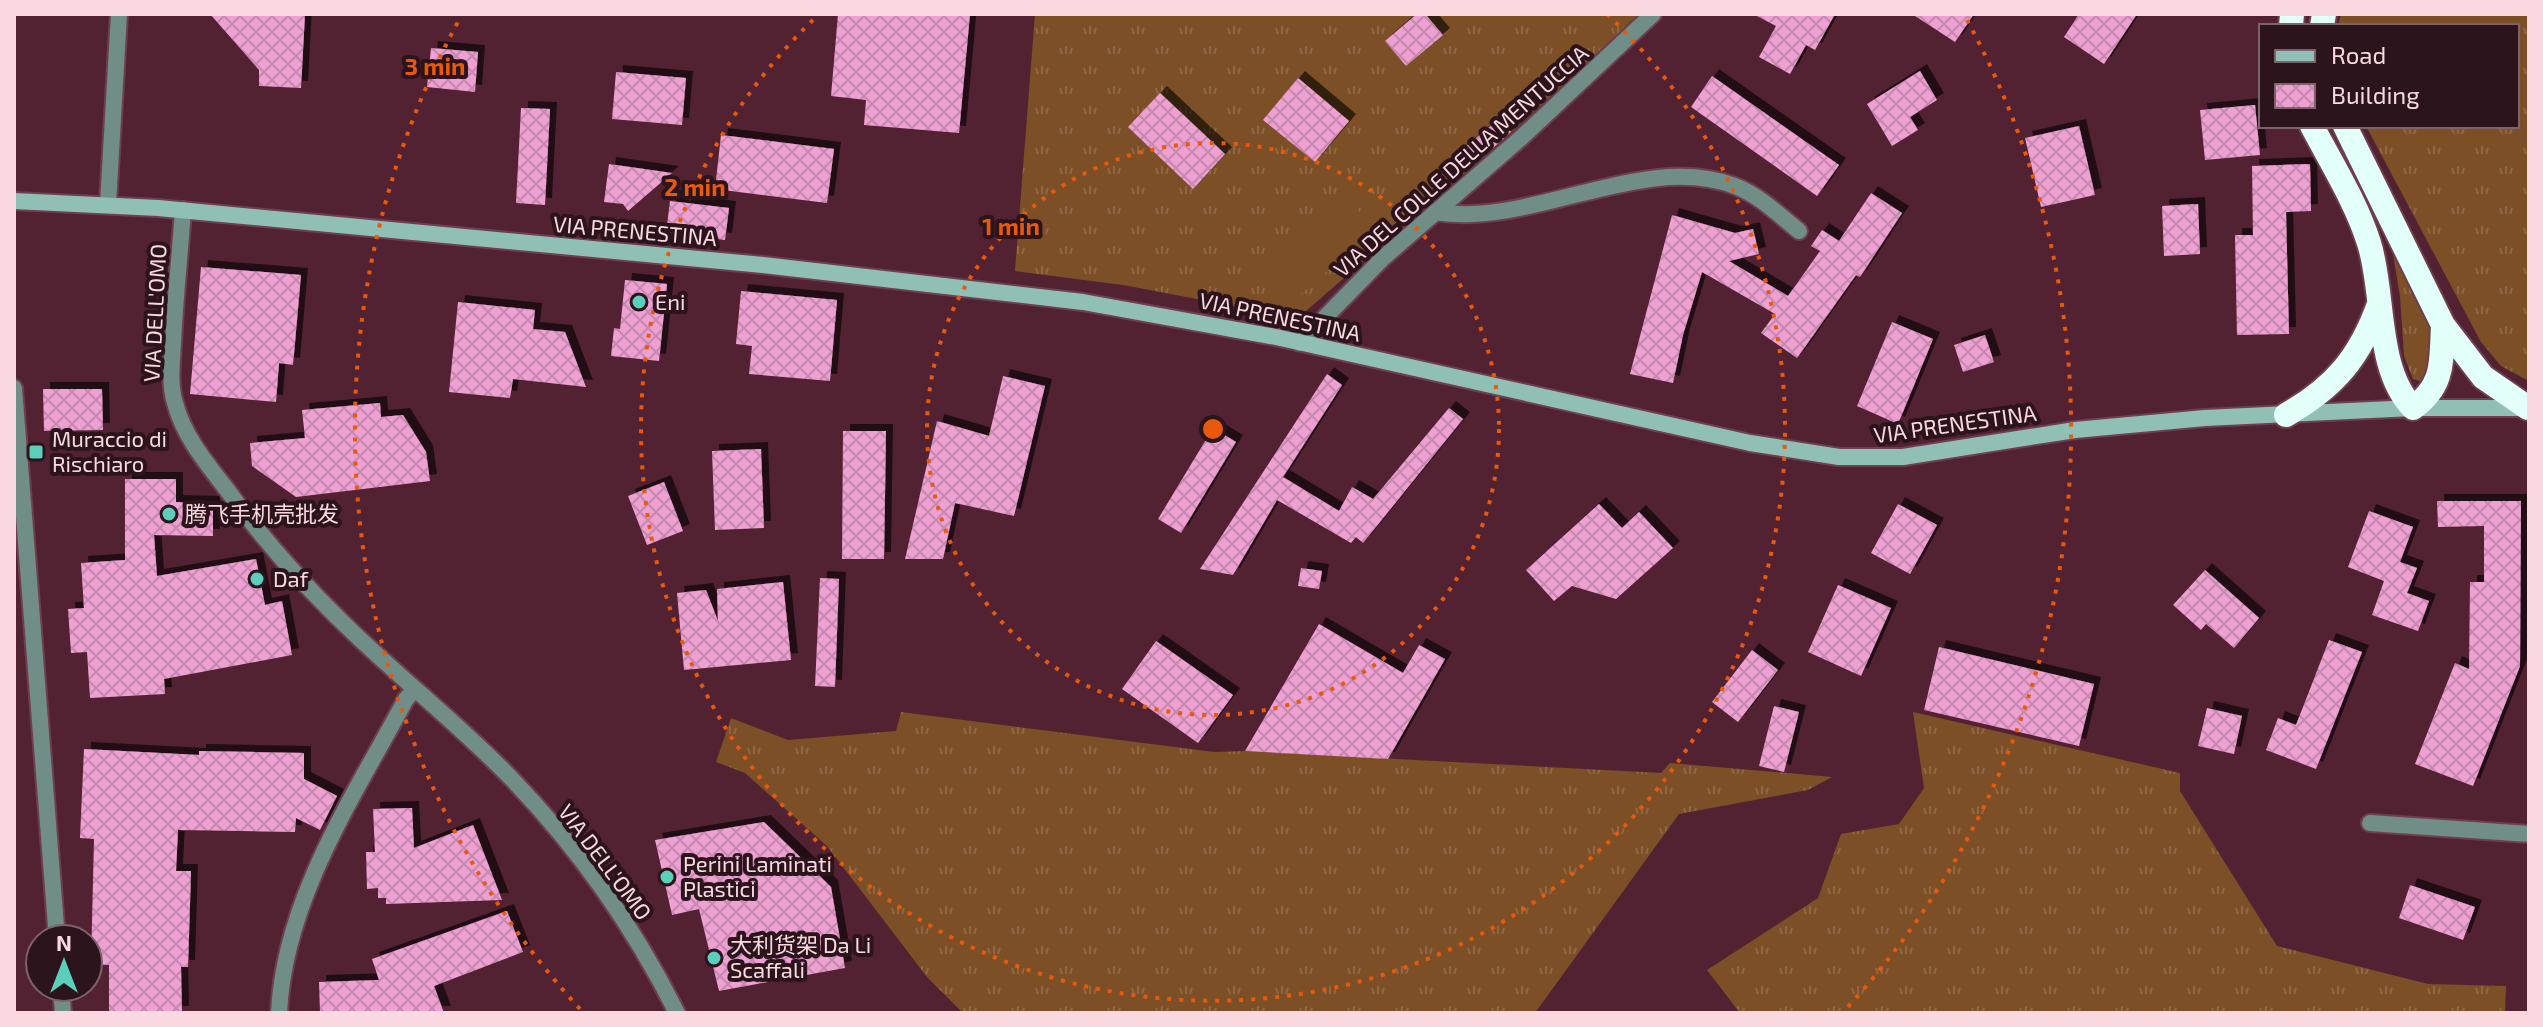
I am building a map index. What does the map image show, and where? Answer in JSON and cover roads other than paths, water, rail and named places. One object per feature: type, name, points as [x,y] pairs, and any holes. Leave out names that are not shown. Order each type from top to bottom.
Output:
[{"type":"highway","points":[[2313,128],[2365,231],[2376,271],[2396,384],[2401,396],[2413,408],[2426,399],[2437,381],[2443,325]]},
{"type":"highway","points":[[2346,128],[2443,325],[2483,377],[2528,408]]},
{"type":"highway","points":[[2286,415],[2323,390],[2349,365],[2370,330],[2380,302]]},
{"type":"main road","name":"VIA PRENESTINA","points":[[14,201],[183,210],[763,265],[1005,292],[1154,314],[1300,343],[1811,454],[1860,458],[1939,453],[2075,430],[2205,418],[2413,408],[2528,408]]},
{"type":"street","points":[[108,204],[119,14]]},
{"type":"street","name":"VIA DEL COLLE DELLA MENTUCCIA","points":[[1300,343],[1373,268],[1522,137],[1653,14]]},
{"type":"street","points":[[1435,212],[1469,215],[1506,212],[1632,183],[1686,177],[1723,182],[1747,191],[1799,231]]},
{"type":"street","name":"VIA DELL'OMO","points":[[183,210],[171,375],[180,417],[195,447],[271,546],[360,640],[482,749],[535,806],[595,881],[641,946],[677,1013]]},
{"type":"street","points":[[14,388],[56,923]]},
{"type":"street","points":[[279,1013],[284,968],[299,916],[318,868],[406,699],[415,689]]},
{"type":"street","points":[[2370,823],[2529,834]]},
{"type":"place","name":"Eni","points":[[639,302]]},
{"type":"place","name":"Muraccio di Rischiaro","points":[[36,452]]},
{"type":"place","name":"腾飞手机壳批发","points":[[169,514]]},
{"type":"place","name":"Daf","points":[[257,579]]},
{"type":"place","name":"Perini Laminati Plastici","points":[[667,877]]},
{"type":"place","name":"大利货架 Da Li Scaffali","points":[[714,958]]}]
